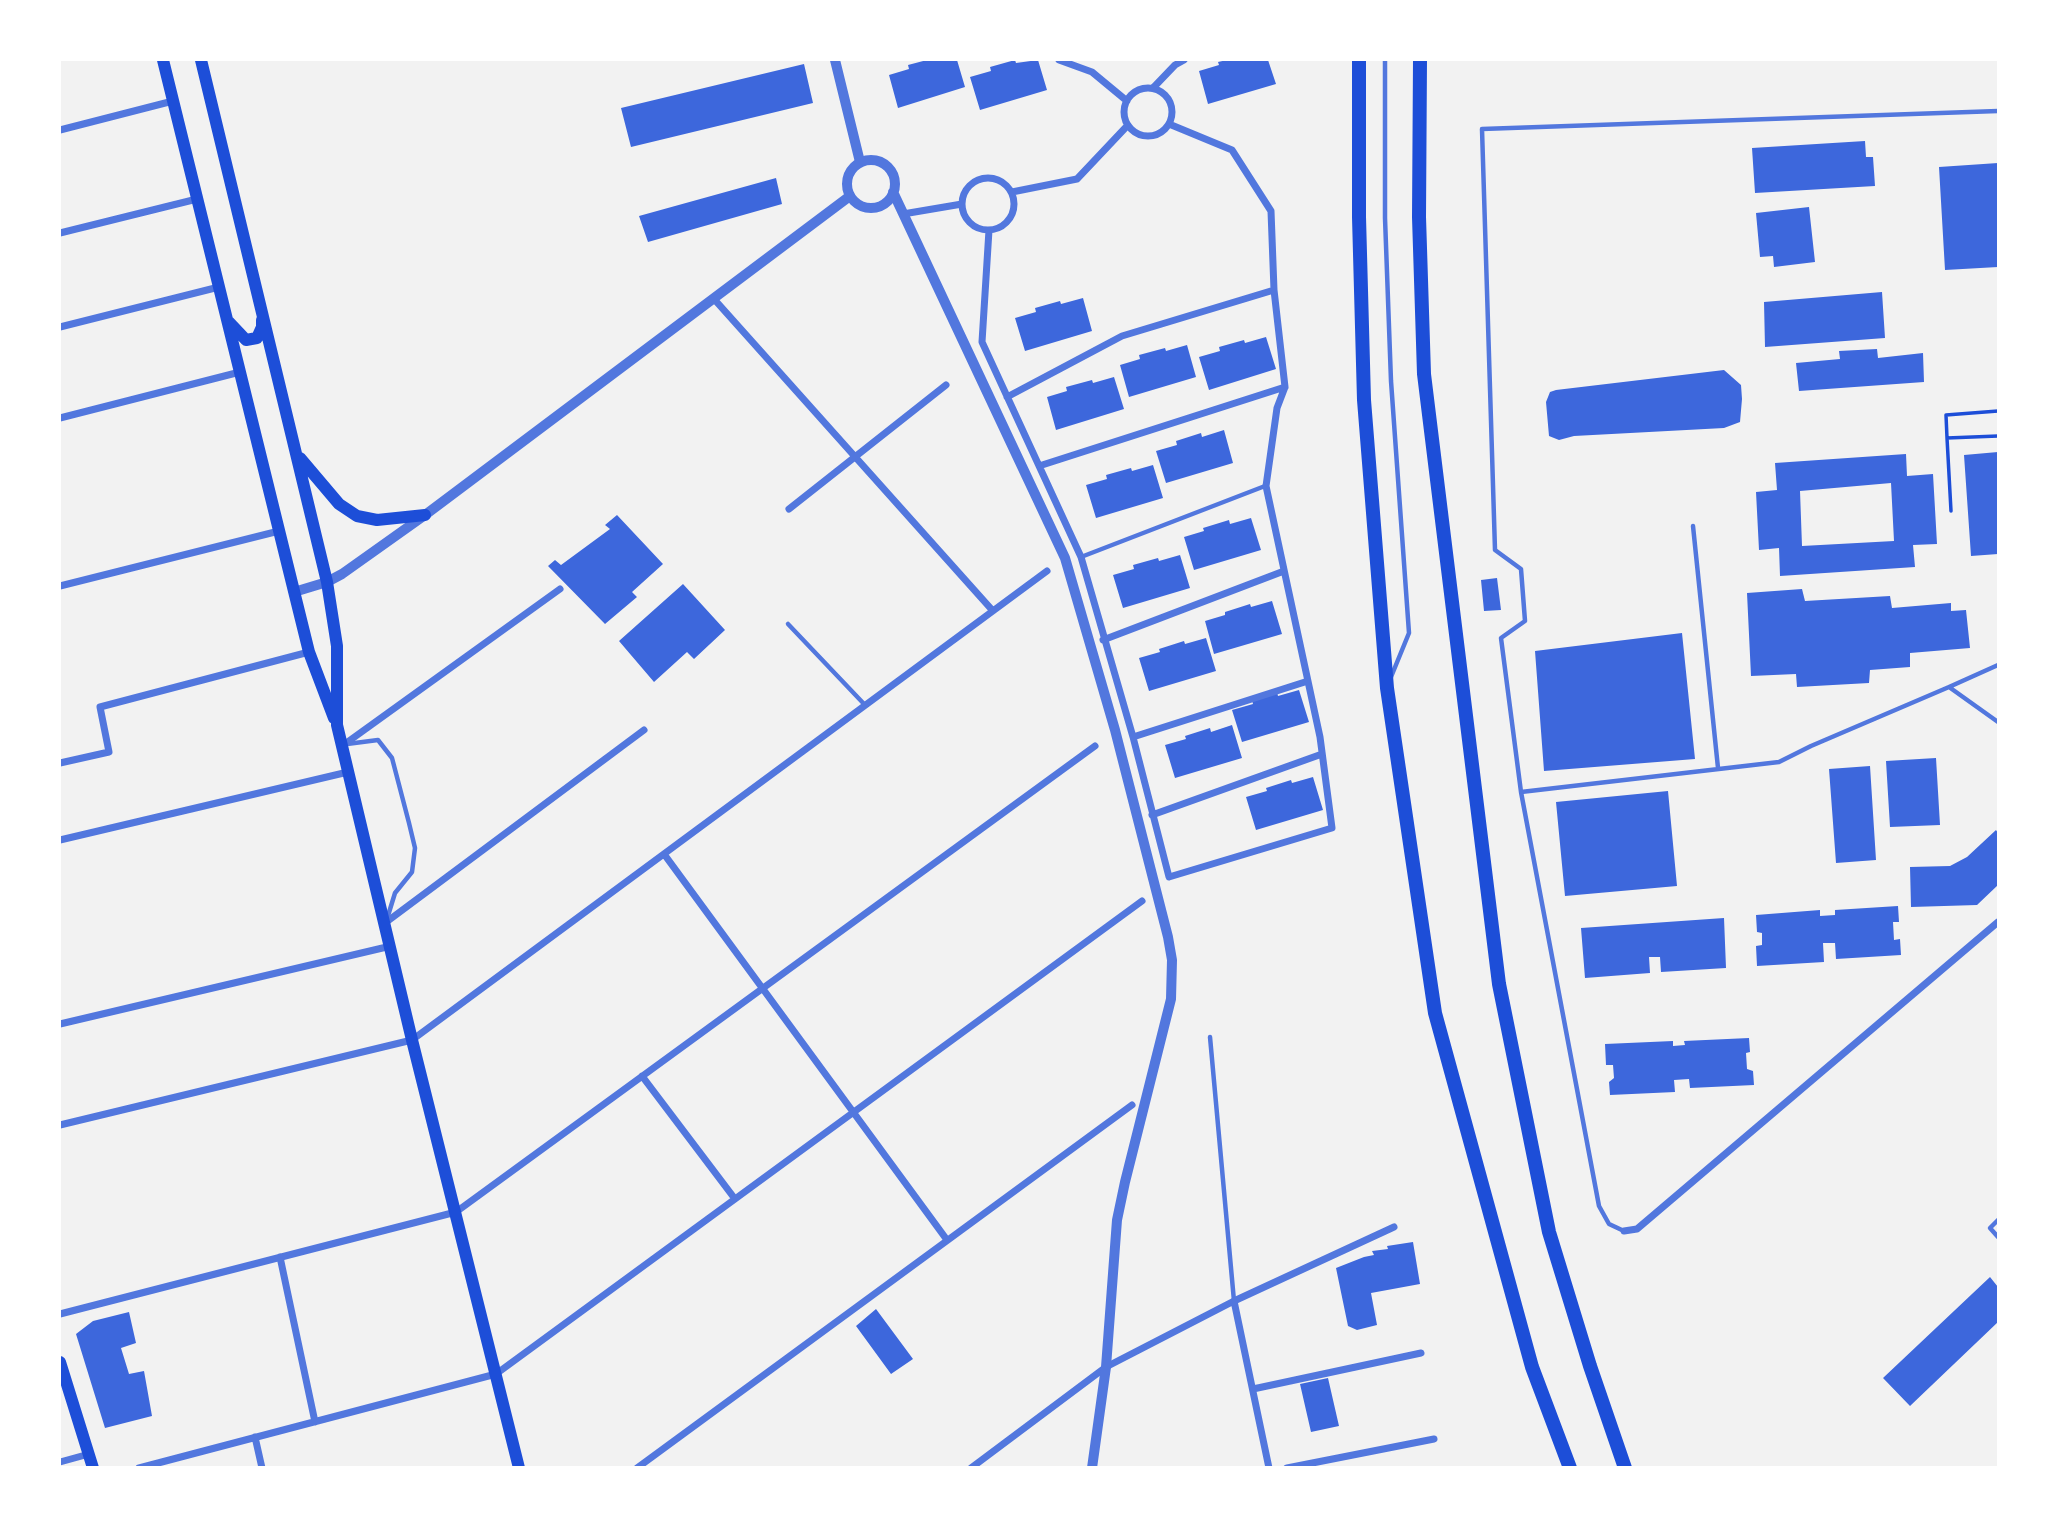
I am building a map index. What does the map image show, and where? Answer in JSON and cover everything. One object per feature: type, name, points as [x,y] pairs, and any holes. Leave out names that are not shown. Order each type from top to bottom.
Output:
[{"type":"highway","points":[[1359,60],[1359,217],[1364,400],[1387,688],[1434,1013],[1532,1367],[1570,1468]]},
{"type":"highway","points":[[1420,60],[1419,217],[1424,374],[1499,984],[1549,1232],[1625,1468]]},
{"type":"main road","points":[[163,60],[309,652],[337,724],[412,1040],[519,1468]]},
{"type":"main road","points":[[201,60],[327,582],[337,646],[337,724]]},
{"type":"main road","points":[[227,319],[246,340],[257,338],[262,327],[262,311]]},
{"type":"main road","points":[[297,454],[339,504],[357,516],[377,520],[425,515]]},
{"type":"main road","points":[[60,1362],[93,1468]]},
{"type":"street","points":[[835,60],[860,162]]},
{"type":"street","points":[[1059,60],[1092,72],[1127,101]]},
{"type":"street","points":[[1153,88],[1175,65],[1184,60]]},
{"type":"street","points":[[1153,88],[1166,95],[1172,109],[1169,124],[1164,130],[1149,136],[1133,131],[1128,125],[1124,109],[1127,101],[1138,90],[1153,88]]},
{"type":"street","points":[[60,130],[173,101]]},
{"type":"street","points":[[989,230],[982,342],[1081,557],[1133,737],[1169,877],[1332,828],[1308,681],[1266,486],[1277,408],[1285,387],[1273,290],[1271,211],[1232,150],[1169,124]]},
{"type":"street","points":[[1012,192],[1077,179],[1128,125]]},
{"type":"street","points":[[893,192],[884,204],[869,208],[855,202],[850,196],[847,181],[849,174],[860,162],[876,161],[890,169],[893,192],[1065,558],[1115,730],[1172,960],[1171,999],[1117,1220],[1106,1367],[1092,1468]]},
{"type":"street","points":[[981,179],[999,180],[1012,192],[1015,201],[1011,218],[998,229],[973,226],[963,212],[962,204],[967,188],[981,179]]},
{"type":"street","points":[[294,592],[327,582],[342,574],[425,515],[850,196]]},
{"type":"street","points":[[60,233],[197,199]]},
{"type":"street","points":[[903,214],[962,204]]},
{"type":"street","points":[[60,327],[219,287]]},
{"type":"street","points":[[1007,397],[1122,336],[1273,290]]},
{"type":"street","points":[[714,299],[993,611]]},
{"type":"street","points":[[60,418],[240,372]]},
{"type":"street","points":[[789,509],[946,385]]},
{"type":"street","points":[[1039,466],[1285,387]]},
{"type":"street","points":[[60,586],[279,531]]},
{"type":"street","points":[[60,1125],[412,1040],[1047,571]]},
{"type":"street","points":[[1103,640],[1284,571]]},
{"type":"street","points":[[342,746],[559,589]]},
{"type":"street","points":[[60,763],[109,752],[100,707],[309,652]]},
{"type":"street","points":[[1133,737],[1308,681]]},
{"type":"street","points":[[385,923],[644,730]]},
{"type":"street","points":[[60,1314],[456,1212],[1096,746]]},
{"type":"street","points":[[1152,815],[1322,754]]},
{"type":"street","points":[[60,840],[348,772]]},
{"type":"street","points":[[664,854],[947,1240]]},
{"type":"street","points":[[139,1468],[496,1374],[1142,901]]},
{"type":"street","points":[[1624,1231],[1637,1229],[1998,922]]},
{"type":"street","points":[[60,1024],[391,946]]},
{"type":"street","points":[[642,1076],[735,1199]]},
{"type":"street","points":[[637,1468],[1132,1105]]},
{"type":"street","points":[[971,1468],[1106,1367],[1234,1301],[1394,1227]]},
{"type":"street","points":[[280,1257],[315,1422]]},
{"type":"street","points":[[1234,1301],[1269,1468]]},
{"type":"street","points":[[1253,1389],[1421,1353]]},
{"type":"street","points":[[255,1437],[262,1468]]},
{"type":"street","points":[[1287,1468],[1434,1439]]},
{"type":"street","points":[[60,1462],[89,1454]]},
{"type":"lane","points":[[1385,60],[1385,218],[1391,381],[1409,634],[1387,688]]},
{"type":"lane","points":[[1624,1231],[1609,1224],[1600,1206],[1521,792],[1501,638],[1525,621],[1521,569],[1495,550],[1482,129],[1998,111]]},
{"type":"lane","points":[[1081,557],[1266,486]]},
{"type":"lane","points":[[1693,526],[1718,768]]},
{"type":"lane","points":[[788,624],[865,706]]},
{"type":"lane","points":[[1521,792],[1779,762],[1998,665]]},
{"type":"lane","points":[[1949,687],[1998,722]]},
{"type":"lane","points":[[342,746],[378,740],[392,758],[409,823],[415,848],[412,872],[395,893],[385,923]]},
{"type":"lane","points":[[1210,1037],[1234,1301]]},
{"type":"lane","points":[[1998,1220],[1990,1228],[1998,1237]]},
{"type":"path","points":[[1951,511],[1946,415],[1998,411]]},
{"type":"path","points":[[1947,438],[1998,436]]},
{"type":"building","points":[[927,60],[957,60],[965,87],[898,108],[889,75],[909,69],[908,65]]},
{"type":"building","points":[[1015,60],[1016,63],[1038,60],[1047,90],[980,110],[970,77],[991,71],[990,67]]},
{"type":"building","points":[[1227,60],[1268,60],[1276,84],[1208,104],[1199,71]]},
{"type":"building","points":[[804,64],[813,103],[631,147],[621,108]]},
{"type":"building","points":[[1865,141],[1866,157],[1873,157],[1875,186],[1755,193],[1752,148]]},
{"type":"building","points":[[1998,163],[1998,267],[1945,270],[1939,167]]},
{"type":"building","points":[[776,178],[782,204],[648,242],[639,216]]},
{"type":"building","points":[[1809,207],[1815,262],[1774,267],[1773,256],[1760,257],[1756,213]]},
{"type":"building","points":[[1882,292],[1885,338],[1765,347],[1764,302]]},
{"type":"building","points":[[1083,298],[1092,331],[1025,351],[1015,318],[1036,312],[1035,308]]},
{"type":"building","points":[[1266,337],[1276,369],[1209,390],[1199,357],[1220,351],[1219,347]]},
{"type":"building","points":[[1187,345],[1196,377],[1129,397],[1120,365],[1140,359],[1139,355]]},
{"type":"building","points":[[1877,349],[1878,358],[1923,353],[1924,382],[1799,391],[1796,363],[1840,359],[1839,351]]},
{"type":"building","points":[[1724,370],[1741,385],[1740,422],[1724,428],[1574,436],[1559,440],[1549,436],[1546,402],[1550,392]]},
{"type":"building","points":[[1114,377],[1124,409],[1056,430],[1047,397],[1067,391],[1066,387]]},
{"type":"building","points":[[1224,430],[1233,463],[1166,483],[1156,451],[1177,445],[1176,441],[1201,433],[1202,437]]},
{"type":"building","points":[[1998,452],[1998,554],[1971,556],[1964,455]]},
{"type":"building","points":[[1906,454],[1907,476],[1933,474],[1937,544],[1913,545],[1915,567],[1780,576],[1779,548],[1759,550],[1756,492],[1777,490],[1775,463]],"holes":[[[1891,483],[1894,541],[1802,546],[1800,491]]]},
{"type":"building","points":[[1153,465],[1163,498],[1096,518],[1086,485],[1107,479],[1106,475]]},
{"type":"building","points":[[617,515],[663,564],[632,592],[637,597],[605,624],[548,566],[555,560],[561,565],[610,529],[605,525]]},
{"type":"building","points":[[1251,518],[1261,550],[1194,570],[1184,537],[1229,520],[1230,524]]},
{"type":"building","points":[[1180,555],[1190,588],[1123,608],[1113,575],[1134,569],[1133,565]]},
{"type":"building","points":[[1497,578],[1501,610],[1484,611],[1481,580]]},
{"type":"building","points":[[683,584],[725,630],[694,659],[687,652],[654,682],[619,641]]},
{"type":"building","points":[[1802,589],[1805,601],[1890,596],[1892,608],[1951,603],[1951,611],[1966,610],[1970,648],[1910,653],[1910,667],[1870,670],[1869,683],[1797,687],[1796,674],[1751,676],[1747,593]]},
{"type":"building","points":[[1272,601],[1282,634],[1214,654],[1205,621],[1250,604],[1251,607]]},
{"type":"building","points":[[1682,633],[1695,759],[1544,771],[1535,651]]},
{"type":"building","points":[[1206,638],[1216,671],[1149,691],[1139,658],[1184,641],[1185,644]]},
{"type":"building","points":[[1299,690],[1309,722],[1242,742],[1232,710],[1253,704],[1252,700],[1277,692],[1278,696]]},
{"type":"building","points":[[1232,725],[1242,758],[1175,778],[1165,745],[1210,728],[1211,732]]},
{"type":"building","points":[[1936,758],[1940,825],[1890,827],[1886,761]]},
{"type":"building","points":[[1870,766],[1876,860],[1836,863],[1829,769]]},
{"type":"building","points":[[1313,777],[1323,810],[1256,830],[1246,797],[1291,780],[1292,783]]},
{"type":"building","points":[[1668,791],[1677,886],[1565,896],[1556,802]]},
{"type":"building","points":[[1996,830],[1998,885],[1977,905],[1911,907],[1910,867],[1950,866],[1967,857]]},
{"type":"building","points":[[1898,906],[1899,922],[1893,922],[1894,940],[1900,939],[1901,955],[1836,959],[1835,943],[1823,943],[1824,962],[1757,966],[1756,946],[1762,945],[1762,933],[1757,932],[1756,915],[1820,910],[1820,916],[1835,915],[1835,910]]},
{"type":"building","points":[[1724,918],[1726,968],[1661,972],[1660,957],[1649,957],[1650,973],[1585,978],[1581,928]]},
{"type":"building","points":[[1749,1038],[1747,1069],[1753,1071],[1754,1085],[1690,1088],[1689,1079],[1674,1080],[1675,1092],[1610,1095],[1609,1082],[1614,1078],[1613,1065],[1606,1065],[1605,1044],[1673,1041],[1673,1046],[1685,1045],[1684,1041]]},
{"type":"building","points":[[1413,1242],[1420,1284],[1371,1293],[1377,1325],[1357,1330],[1348,1326],[1336,1268],[1374,1255],[1372,1251]]},
{"type":"building","points":[[1990,1277],[1998,1287],[1998,1322],[1910,1406],[1883,1378]]},
{"type":"building","points":[[876,1309],[913,1359],[891,1374],[856,1326]]},
{"type":"building","points":[[129,1312],[136,1343],[121,1348],[129,1374],[144,1371],[152,1416],[105,1428],[76,1334],[93,1321]]},
{"type":"building","points":[[1328,1378],[1339,1426],[1311,1432],[1300,1384]]}]
